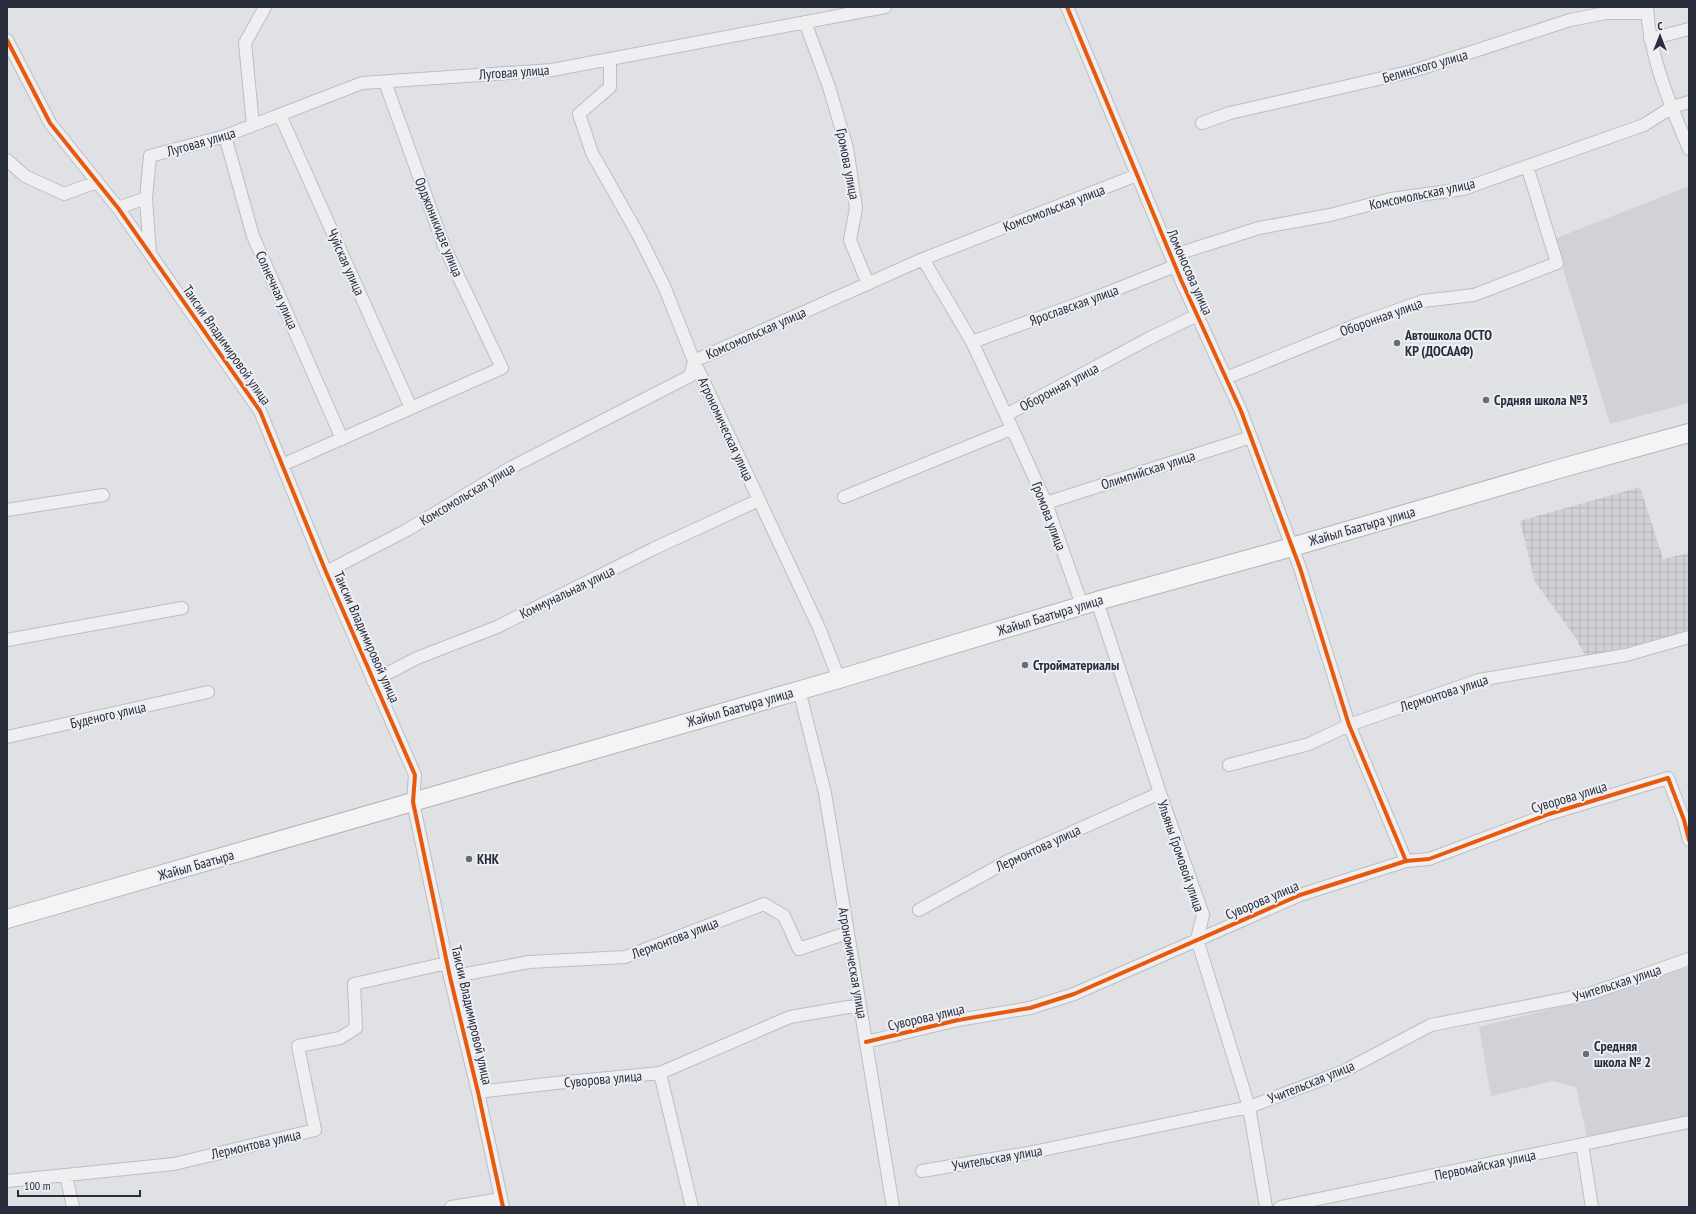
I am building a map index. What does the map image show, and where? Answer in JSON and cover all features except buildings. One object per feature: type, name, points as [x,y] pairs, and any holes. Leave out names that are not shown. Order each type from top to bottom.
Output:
[{"type":"highway","name":"Жайыл Баатыра улица","points":[[385,810],[838,679],[1089,603],[1292,547],[1562,468],[1689,433]]},
{"type":"highway","name":"Жайыл Баатыра","points":[[7,919],[385,810]]},
{"type":"street","points":[[253,125],[245,43],[265,7]]},
{"type":"street","name":"Луговая улица","points":[[146,198],[150,156],[225,136],[362,83],[552,70],[885,7]]},
{"type":"street","name":"Ломоносова улица","points":[[1067,7],[1173,261],[1226,378],[1250,437],[1292,547],[1349,725],[1406,860]]},
{"type":"street","points":[[1647,10],[1650,39],[1672,108],[1689,149]]},
{"type":"street","name":"Белинского улица","points":[[1202,123],[1230,113],[1414,71],[1570,20],[1606,13],[1647,10]]},
{"type":"street","name":"Громова улица","points":[[805,22],[829,87],[847,148],[856,208],[850,240],[868,284]]},
{"type":"street","points":[[1650,39],[1689,29]]},
{"type":"street","name":"Таисии Владимировой улица","points":[[7,40],[50,123],[118,208],[260,411],[326,572],[415,774],[414,802],[419,828],[450,977],[478,1092],[502,1203]]},
{"type":"street","name":"Агрономическая улица","points":[[610,59],[610,87],[580,114],[592,153],[639,236],[664,286],[694,361],[820,630],[838,679]]},
{"type":"street","name":"Орджоникидзе улица","points":[[385,82],[444,246],[502,368],[411,408]]},
{"type":"street","name":"Комсомольская улица","points":[[1173,261],[1259,228],[1330,215],[1391,199],[1463,189],[1644,125],[1672,108],[1689,102]]},
{"type":"street","name":"Чуйская улица","points":[[280,115],[411,408]]},
{"type":"street","name":"Солнечная улица","points":[[225,136],[253,236],[342,439]]},
{"type":"street","points":[[7,160],[25,176],[64,194],[97,182]]},
{"type":"street","name":"Оборонная улица","points":[[1226,378],[1361,323],[1423,301],[1474,295],[1556,263],[1527,166]]},
{"type":"street","name":"Комсомольская улица","points":[[326,572],[407,530],[512,467],[690,376],[694,361],[923,259],[1137,175]]},
{"type":"street","points":[[118,208],[146,198],[150,254]]},
{"type":"street","name":"Громова улица","points":[[923,259],[972,342],[1046,503],[1089,603]]},
{"type":"street","name":"Ярославская улица","points":[[972,342],[1097,297],[1173,261]]},
{"type":"street","name":"Оборонная улица","points":[[1006,415],[1148,339],[1197,315]]},
{"type":"street","points":[[282,465],[411,408]]},
{"type":"street","points":[[844,498],[1011,429]]},
{"type":"street","name":"Олимпийская улица","points":[[1046,503],[1250,437]]},
{"type":"street","points":[[7,510],[103,495]]},
{"type":"street","name":"Коммунальная улица","points":[[373,681],[417,658],[497,627],[653,549],[759,500]]},
{"type":"street","name":"Ульяны Громовой улица","points":[[1089,603],[1160,793],[1202,915],[1197,939],[1249,1107],[1266,1207]]},
{"type":"street","points":[[7,640],[182,608]]},
{"type":"street","name":"Лермонтова улица","points":[[1229,765],[1309,744],[1349,725],[1479,680],[1626,655],[1689,637]]},
{"type":"street","name":"Агрономическая улица","points":[[799,690],[825,793],[893,1207]]},
{"type":"street","name":"Буденого улица","points":[[7,737],[208,692]]},
{"type":"street","name":"Суворова улица","points":[[866,1042],[958,1020],[1030,1008],[1074,994],[1300,895],[1406,860],[1429,859],[1548,814],[1668,778],[1684,820],[1689,840]]},
{"type":"street","name":"Лермонтова улица","points":[[919,910],[1008,861],[1160,793]]},
{"type":"street","name":"Лермонтова улица","points":[[450,977],[529,962],[625,957],[764,904],[784,916],[799,949],[847,933]]},
{"type":"street","name":"Учительская улица","points":[[922,1171],[1028,1153],[1249,1107],[1342,1072],[1431,1025],[1589,994],[1689,959]]},
{"type":"street","name":"Лермонтова улица","points":[[7,1181],[174,1164],[315,1130],[298,1046],[340,1038],[356,1028],[354,984],[447,963]]},
{"type":"street","name":"Суворова улица","points":[[478,1092],[660,1073],[790,1017],[860,1006]]},
{"type":"street","points":[[660,1073],[692,1207]]},
{"type":"street","name":"Первомайская улица","points":[[1280,1207],[1689,1122]]},
{"type":"street","points":[[1582,1144],[1592,1207]]},
{"type":"street","points":[[66,1175],[73,1207]]},
{"type":"street","points":[[451,1207],[478,1203],[502,1203]]},
{"type":"shaded area","points":[[1689,186],[1689,403],[1610,424],[1554,239]]},
{"type":"shaded area","points":[[1640,487],[1663,559],[1689,553],[1689,633],[1587,658],[1573,634],[1535,582],[1520,521]]},
{"type":"shaded area","name":"Средняя школа № 2","points":[[1689,967],[1689,1116],[1587,1137],[1576,1087],[1553,1081],[1491,1096],[1479,1027],[1584,1001]]},
{"type":"cycle path","points":[[1067,7],[1181,280],[1241,411],[1300,568],[1349,725],[1406,861]]},
{"type":"cycle path","points":[[7,40],[50,123],[118,208],[260,411],[326,572],[415,775],[413,802],[450,977],[478,1092],[503,1207]]},
{"type":"cycle path","points":[[866,1042],[958,1020],[1030,1008],[1074,994],[1300,895],[1406,861],[1429,859],[1549,814],[1668,778],[1684,820],[1689,840]]},
{"type":"place","name":"Автошкола ОСТО КР (ДОСААФ)","points":[[1397,343]]},
{"type":"place","name":"Срдняя школа №3","points":[[1486,400]]},
{"type":"place","name":"Стройматериалы","points":[[1025,665]]},
{"type":"place","name":"КНК","points":[[469,859]]},
{"type":"place","name":"Средняя школа № 2","points":[[1586,1054]]}]
